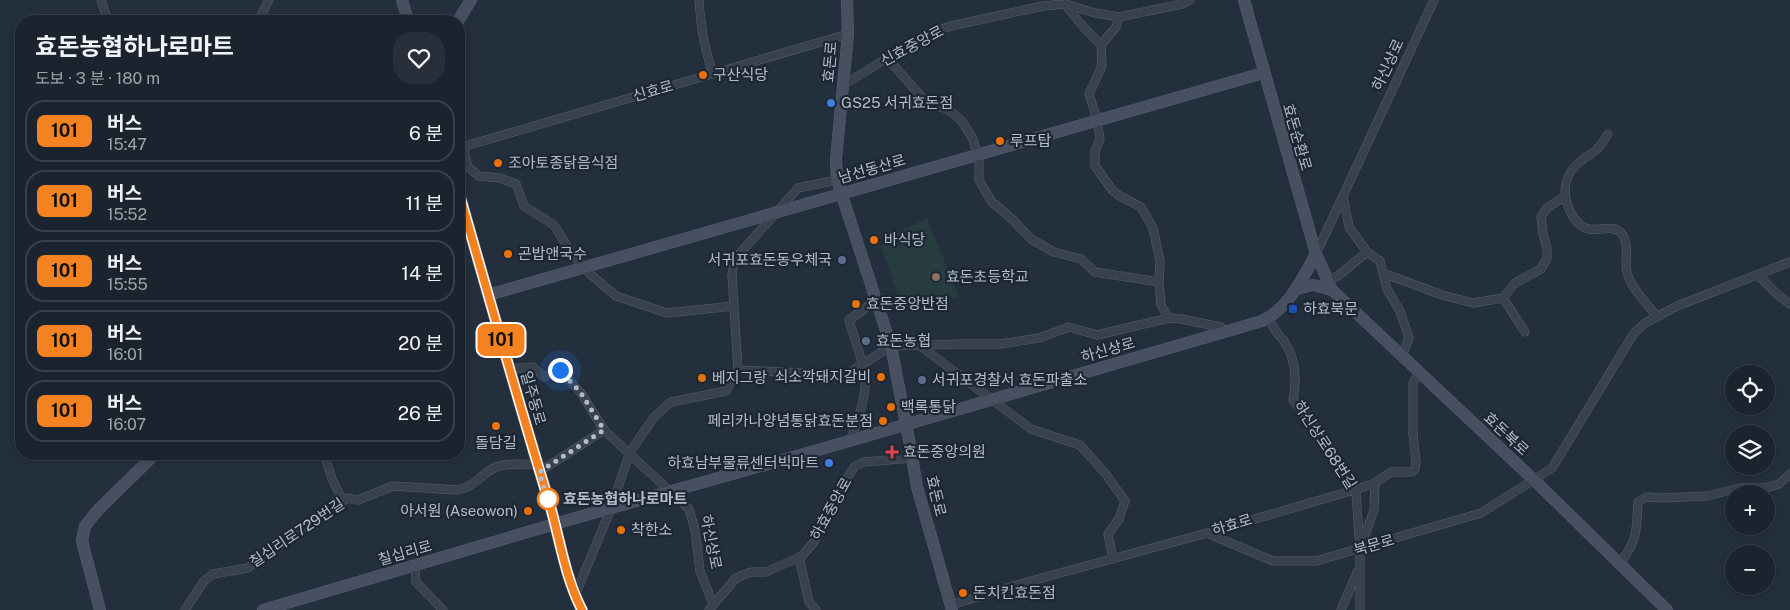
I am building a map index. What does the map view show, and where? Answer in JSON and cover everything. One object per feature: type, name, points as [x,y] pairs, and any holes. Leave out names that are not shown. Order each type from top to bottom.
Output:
[{"type":"street","points":[[101,0],[106,15]]},
{"type":"street","points":[[261,15],[269,0]]},
{"type":"street","points":[[402,0],[406,15]]},
{"type":"street","points":[[462,15],[471,0]]},
{"type":"street","points":[[700,0],[700,24],[704,48],[713,74]]},
{"type":"street","name":"효돈로","points":[[847,0],[848,34],[836,159],[837,180],[891,346],[917,487],[952,608]]},
{"type":"street","name":"신효중앙로","points":[[843,85],[929,33],[951,26],[1021,9],[1064,2],[1095,13],[1119,17],[1182,4],[1190,0]]},
{"type":"street","name":"효돈순환로","points":[[1244,0],[1263,73],[1316,254],[1330,285]]},
{"type":"street","name":"하신상로","points":[[555,524],[1223,333],[1269,318],[1297,289],[1316,254],[1434,0]]},
{"type":"street","points":[[1064,2],[1079,22],[1101,45],[1102,66],[1089,94],[1100,139],[1095,151],[1095,166],[1113,190],[1141,207],[1153,228],[1160,261],[1159,282],[1162,304],[1168,318]]},
{"type":"street","points":[[1101,45],[1116,27],[1119,17]]},
{"type":"street","name":"신효로","points":[[465,146],[848,34]]},
{"type":"street","points":[[887,58],[928,104],[948,109],[961,120],[973,138],[978,155],[979,180],[992,202],[1031,239],[1054,252],[1081,259],[1096,272],[1159,282]]},
{"type":"street","name":"남선동산로","points":[[488,295],[1263,73]]},
{"type":"street","points":[[1608,134],[1596,150],[1573,168],[1565,185],[1564,197],[1573,216],[1582,227],[1616,230],[1622,234],[1626,243],[1627,273],[1634,287],[1657,317]]},
{"type":"street","points":[[465,158],[468,167],[479,176],[500,178],[516,184],[524,206],[554,225],[572,254],[590,274],[616,296],[667,313],[734,306]]},
{"type":"street","points":[[575,596],[611,508],[630,452],[654,417],[671,402],[726,392],[738,370],[732,275],[735,259],[798,188],[837,180]]},
{"type":"street","points":[[1343,196],[1349,227],[1367,252],[1380,261],[1387,289],[1400,311],[1409,338],[1402,356]]},
{"type":"street","points":[[1383,273],[1442,295],[1474,304],[1503,298],[1515,283],[1541,269],[1547,258],[1547,248],[1541,217],[1547,208],[1564,197]]},
{"type":"street","name":"일주동로","points":[[465,214],[575,596],[582,610]]},
{"type":"street","points":[[1297,289],[1313,285],[1330,285],[1367,252]]},
{"type":"street","name":"북문로","points":[[1208,533],[1272,560],[1316,561],[1481,513],[1552,468],[1634,333],[1645,323],[1677,306],[1790,262]]},
{"type":"street","points":[[1758,275],[1790,304]]},
{"type":"street","name":"효돈북로","points":[[1330,285],[1419,373],[1534,480],[1667,610]]},
{"type":"street","points":[[1503,298],[1525,332]]},
{"type":"street","points":[[850,440],[858,421],[865,387],[862,366],[849,320],[875,301]]},
{"type":"street","points":[[738,370],[846,376],[891,346],[1000,344],[1039,338],[1069,327],[1097,335],[1168,318],[1221,327],[1223,333]]},
{"type":"street","name":"하신상로68번길","points":[[1269,318],[1272,326],[1284,340],[1295,370],[1296,386],[1293,400],[1312,424],[1354,490],[1360,549]]},
{"type":"street","points":[[919,345],[1030,429],[1080,445],[1126,500],[1119,520],[1108,534],[1113,558]]},
{"type":"street","points":[[509,368],[533,366],[544,377],[560,370],[581,393],[604,430],[672,491]]},
{"type":"street","name":"하효로","points":[[952,608],[1027,582],[1208,533],[1354,490],[1375,483],[1391,472],[1412,472],[1415,469],[1416,462],[1413,434],[1413,384],[1419,373]]},
{"type":"street","points":[[538,468],[604,430]]},
{"type":"street","name":"하효중앙로","points":[[711,607],[736,578],[751,572],[766,572],[799,557],[814,542],[841,487],[855,466],[864,462],[912,458]]},
{"type":"street","points":[[100,610],[82,541],[85,526],[98,510],[149,460]]},
{"type":"street","points":[[326,460],[332,479],[343,500]]},
{"type":"street","name":"칠십리로729번길","points":[[185,610],[204,581],[213,574],[248,568],[272,548],[299,532],[343,500],[348,498],[358,500],[393,486],[457,490],[476,483],[495,467],[538,468]]},
{"type":"street","points":[[1620,564],[1632,548],[1637,531],[1638,502],[1646,497],[1707,496],[1740,488],[1764,488],[1779,484],[1790,474]]},
{"type":"street","points":[[1360,610],[1360,549],[1374,510],[1375,483]]},
{"type":"street","name":"하신상로","points":[[672,491],[689,508],[695,530],[700,572],[711,607]]},
{"type":"street","name":"칠십리로","points":[[263,610],[555,524]]},
{"type":"street","points":[[799,557],[810,602],[816,610]]},
{"type":"street","points":[[415,566],[416,582],[443,610]]},
{"type":"street","points":[[1341,610],[1360,566]]},
{"type":"green space","points":[[927,218],[959,297],[953,299],[952,296],[910,309],[900,302],[881,246],[887,237]]},
{"type":"bus line","name":"101","points":[[465,214],[550,506],[565,566],[582,610]]},
{"type":"place","name":"구산식당","points":[[703,75]]},
{"type":"place","name":"GS25 서귀효돈점","points":[[831,103]]},
{"type":"place","name":"루프탑","points":[[1000,141]]},
{"type":"place","name":"조아토종닭음식점","points":[[498,163]]},
{"type":"place","name":"바식당","points":[[874,240]]},
{"type":"place","name":"곤밥앤국수","points":[[508,254]]},
{"type":"place","name":"서귀포효돈동우체국","points":[[842,260]]},
{"type":"place","name":"효돈초등학교","points":[[936,277]]},
{"type":"place","name":"효돈중앙반점","points":[[856,304]]},
{"type":"place","name":"하효북문","points":[[1293,309]]},
{"type":"place","name":"효돈농협","points":[[866,341]]},
{"type":"place","name":"쇠소깍돼지갈비","points":[[881,377]]},
{"type":"place","name":"베지그랑","points":[[702,378]]},
{"type":"place","name":"서귀포경찰서 효돈파출소","points":[[922,380]]},
{"type":"place","name":"백록통닭","points":[[891,407]]},
{"type":"place","name":"페리카나양념통닭효돈분점","points":[[883,421]]},
{"type":"place","name":"돌담길","points":[[496,426]]},
{"type":"place","name":"효돈중앙의원","points":[[892,452]]},
{"type":"place","name":"하효남부물류센터빅마트","points":[[829,463]]},
{"type":"place","name":"효돈농협하나로마트","points":[[548,499]]},
{"type":"place","name":"아서원 (Aseowon)","points":[[528,511]]},
{"type":"place","name":"착한소","points":[[621,530]]},
{"type":"place","name":"돈치킨효돈점","points":[[963,593]]},
{"type":"route","points":[[548,499],[550,506],[539,472],[604,430],[581,393],[560,370]]}]
